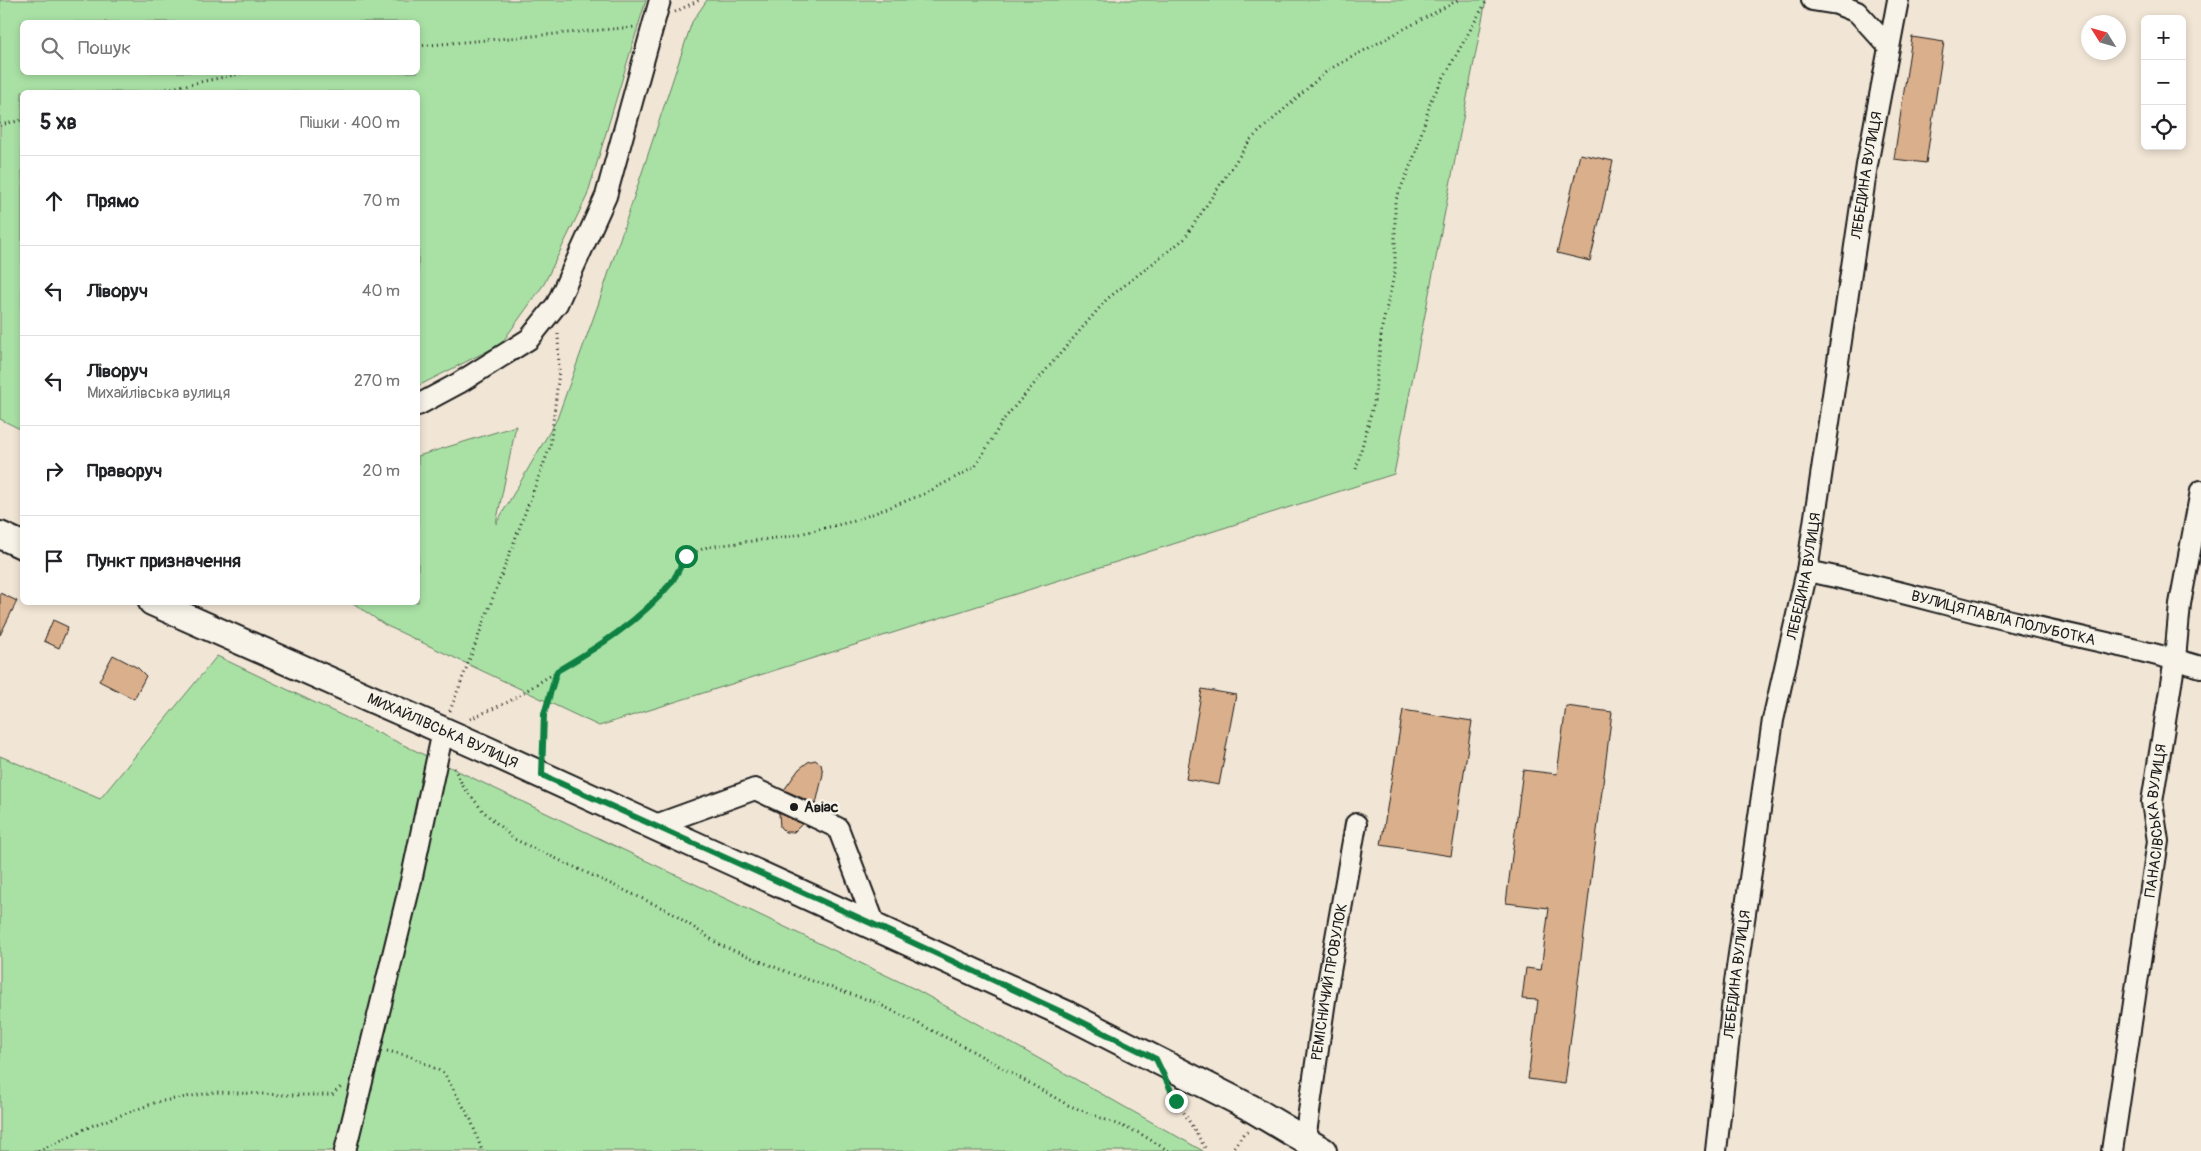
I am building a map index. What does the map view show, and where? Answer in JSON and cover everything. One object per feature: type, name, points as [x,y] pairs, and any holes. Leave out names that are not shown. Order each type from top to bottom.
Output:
[{"type":"main road","name":"МИХАЙЛІВСЬКА ВУЛИЦЯ","points":[[158,605],[442,737],[542,775],[875,925],[1068,1015],[1249,1107],[1314,1146]]},
{"type":"street","points":[[420,404],[460,383],[529,339],[557,304],[606,196],[660,0]]},
{"type":"street","points":[[1812,0],[1837,4],[1857,12],[1889,47]]},
{"type":"street","name":"ЛЕБЕДИНА ВУЛИЦЯ","points":[[1716,1151],[1735,982],[1773,720],[1807,572],[1867,165],[1898,0]]},
{"type":"street","name":"ПАНАСІВСЬКА ВУЛИЦЯ","points":[[2112,1151],[2158,841],[2152,802],[2175,659],[2180,604],[2201,491]]},
{"type":"street","name":"ВУЛИЦЯ ПАВЛА ПОЛУБОТКА","points":[[1807,572],[1864,582],[2019,623],[2175,659],[2201,667]]},
{"type":"street","points":[[345,1151],[411,881],[442,737]]},
{"type":"street","points":[[653,826],[755,789],[838,828],[875,925]]},
{"type":"street","name":"РЕМІСНИЧИЙ ПРОВУЛОК","points":[[1314,1146],[1325,1000],[1356,824]]},
{"type":"path","points":[[683,0],[685,6]]},
{"type":"path","points":[[442,737],[508,702],[594,649],[633,621],[671,582],[686,556],[707,547],[791,536],[854,521],[924,494],[975,467],[1004,419],[1107,299],[1184,240],[1250,140],[1328,70],[1458,0]]},
{"type":"path","points":[[1356,469],[1374,402],[1382,327],[1395,272],[1395,202],[1416,152],[1431,100],[1487,0]]},
{"type":"path","points":[[420,46],[652,25]]},
{"type":"path","points":[[162,90],[234,75]]},
{"type":"path","points":[[0,125],[20,120]]},
{"type":"path","points":[[557,304],[559,372],[550,447],[442,737],[463,786],[483,811],[514,838],[669,911],[720,945],[792,974],[877,1003],[967,1048],[1068,1105],[1139,1133],[1169,1151]]},
{"type":"path","points":[[542,775],[544,714],[557,671]]},
{"type":"path","points":[[38,1151],[91,1126],[157,1102],[215,1092],[332,1095],[367,1057],[410,1056],[444,1073],[471,1120],[482,1151]]},
{"type":"path","points":[[1156,1059],[1176,1101],[1206,1151]]},
{"type":"green space","points":[[0,0],[646,0],[587,196],[544,284],[501,344],[420,385],[420,90],[20,90],[20,429],[0,419]]},
{"type":"green space","points":[[707,0],[1486,0],[1394,474],[599,726],[385,625],[356,605],[420,605],[420,455],[516,426],[496,524],[557,419],[598,305],[692,22]]},
{"type":"green space","points":[[217,656],[917,990],[1203,1151],[0,1151],[0,756],[100,799]]},
{"type":"building","points":[[1912,37],[1944,42],[1926,163],[1894,159]]},
{"type":"building","points":[[1580,154],[1613,161],[1590,261],[1557,253]]},
{"type":"building","points":[[0,593],[17,601],[0,635]]},
{"type":"building","points":[[53,620],[68,627],[59,648],[44,641]]},
{"type":"building","points":[[113,655],[138,668],[146,676],[134,699],[99,681]]},
{"type":"building","points":[[1202,689],[1236,695],[1219,785],[1186,779]]},
{"type":"building","points":[[1566,706],[1612,712],[1565,1084],[1528,1079],[1538,1000],[1522,999],[1526,968],[1541,970],[1549,908],[1506,903],[1523,770],[1557,774]]},
{"type":"building","points":[[1403,710],[1472,721],[1451,856],[1381,845]]},
{"type":"building","points":[[815,760],[821,764],[823,774],[816,804],[784,790],[799,769],[808,762]]},
{"type":"building","points":[[779,813],[802,824],[794,832],[785,832],[780,827]]},
{"type":"place","name":"Авіас","points":[[794,807]]},
{"type":"route","points":[[686,556],[671,582],[633,621],[594,649],[557,671],[544,714],[542,775],[875,925],[1068,1015],[1156,1059],[1176,1101]]}]
